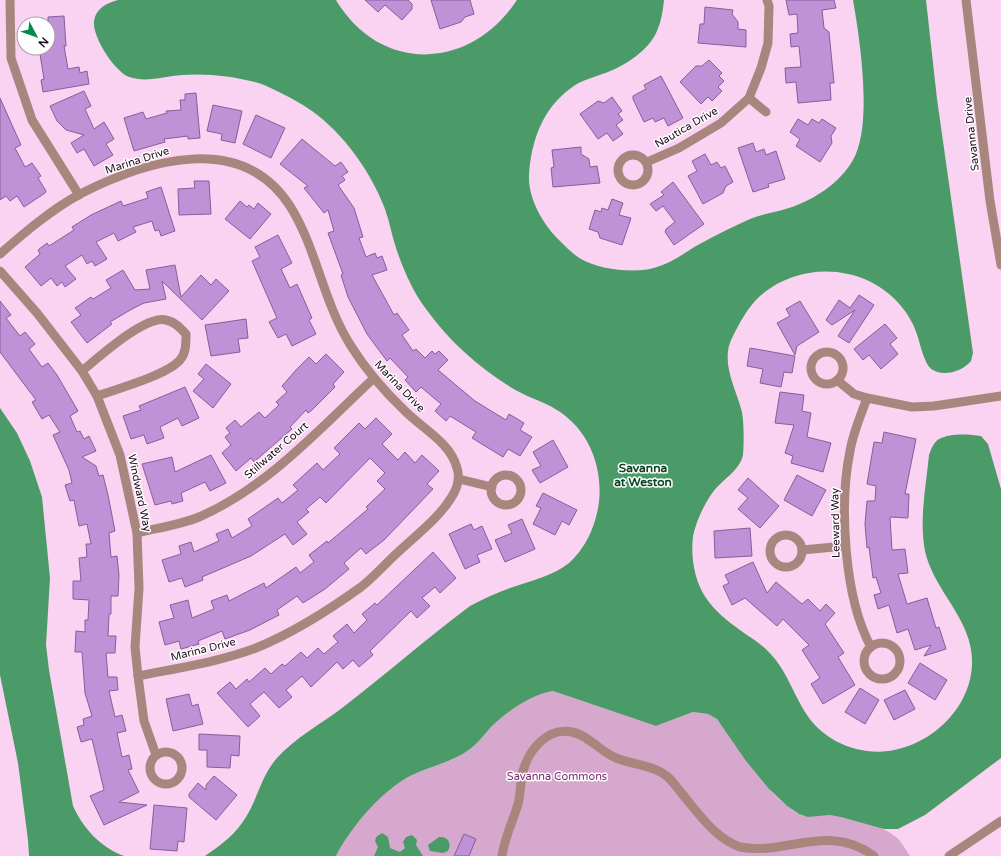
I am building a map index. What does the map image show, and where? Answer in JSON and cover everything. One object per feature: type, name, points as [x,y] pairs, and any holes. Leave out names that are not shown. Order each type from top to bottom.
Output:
[{"type":"street","points":[[10,0],[11,58],[29,113],[79,195]]},
{"type":"street","name":"Nautica Drive","points":[[647,162],[679,148],[721,124],[749,98],[761,68],[768,43],[769,6],[767,0]]},
{"type":"street","name":"Savanna Drive","points":[[966,0],[990,201],[1001,265]]},
{"type":"street","points":[[749,98],[766,112]]},
{"type":"street","name":"Marina Drive","points":[[0,254],[31,227],[79,195],[125,174],[171,160],[212,158],[239,165],[267,179],[289,205],[306,238],[331,308],[350,344],[373,378],[406,413],[443,443],[453,455],[459,479],[454,494],[438,515],[363,585],[308,622],[256,648],[212,661],[138,676]]},
{"type":"street","name":"Windward Way","points":[[0,271],[37,313],[82,371],[97,396],[120,455],[137,533],[139,588],[135,647],[138,676],[144,721],[156,755]]},
{"type":"street","points":[[82,371],[129,333],[149,323],[164,319],[176,324],[186,334],[186,348],[180,361],[160,373],[97,396]]},
{"type":"street","name":"Stillwater Court","points":[[137,533],[197,518],[235,500],[270,475],[373,378]]},
{"type":"street","points":[[837,380],[854,394],[867,398],[912,406],[934,406],[1001,396]]},
{"type":"street","name":"Leeward Way","points":[[867,398],[850,451],[846,490],[846,546],[854,603],[866,638],[871,647]]},
{"type":"street","points":[[459,479],[492,487]]},
{"type":"street","points":[[802,550],[846,546]]},
{"type":"street","points":[[502,856],[520,795],[523,772],[533,749],[546,737],[558,731],[573,732],[615,758],[657,770],[669,778],[711,828],[724,839],[739,846],[760,852],[827,842],[853,844],[874,856]]},
{"type":"street","points":[[949,856],[1001,821]]},
{"type":"green space","name":"Savanna Commons","points":[[553,691],[656,726],[693,712],[708,714],[717,719],[763,782],[774,794],[797,813],[805,816],[830,815],[856,819],[881,828],[896,837],[902,843],[910,856],[336,856],[359,821],[390,789],[412,775],[450,761],[464,753],[476,744],[491,727],[520,704],[536,696]]},
{"type":"shaded area","points":[[118,0],[336,0],[355,24],[376,41],[400,51],[426,54],[451,51],[476,40],[498,23],[517,0],[664,0],[660,24],[653,38],[643,50],[629,61],[615,69],[575,85],[561,96],[552,106],[540,127],[532,151],[530,163],[529,185],[534,203],[548,228],[565,246],[581,259],[598,266],[619,270],[640,270],[657,267],[667,263],[696,246],[750,219],[798,205],[826,190],[834,183],[848,168],[853,160],[859,145],[862,126],[864,105],[863,82],[859,37],[853,0],[926,0],[937,99],[973,353],[971,361],[963,368],[948,373],[937,372],[930,368],[927,364],[918,336],[910,318],[905,311],[891,295],[874,284],[855,276],[836,272],[815,272],[796,276],[777,284],[760,296],[738,325],[729,345],[728,365],[742,412],[744,434],[743,455],[735,470],[713,492],[704,508],[696,525],[693,536],[693,558],[700,587],[713,607],[772,655],[784,672],[805,712],[812,722],[830,738],[841,744],[864,751],[888,751],[908,746],[927,737],[943,725],[956,710],[966,692],[971,673],[972,653],[966,632],[956,612],[938,583],[928,562],[925,551],[923,539],[923,515],[929,455],[936,442],[943,437],[960,434],[981,436],[988,444],[1001,489],[1001,758],[925,815],[898,829],[884,829],[830,815],[808,817],[799,814],[787,806],[768,788],[746,761],[717,719],[708,714],[693,712],[656,726],[553,691],[536,696],[520,704],[491,727],[473,747],[449,761],[412,775],[390,790],[368,810],[350,833],[336,856],[205,856],[228,839],[238,829],[250,810],[267,772],[277,758],[292,744],[342,708],[470,606],[500,592],[549,575],[563,568],[569,563],[585,543],[593,527],[598,511],[600,488],[595,460],[590,447],[575,425],[552,407],[517,391],[499,380],[454,343],[435,321],[417,296],[406,274],[395,246],[385,209],[372,181],[355,155],[335,131],[312,111],[276,90],[255,82],[210,75],[191,74],[156,79],[136,79],[123,74],[111,61],[94,28],[95,16],[100,9]]},
{"type":"shaded area","points":[[0,408],[17,433],[30,461],[42,497],[50,578],[46,645],[73,806],[82,822],[93,836],[107,847],[124,856],[29,856],[18,763],[0,675]]},
{"type":"shaded area","points":[[382,833],[388,837],[390,848],[400,852],[405,848],[403,842],[406,837],[412,835],[417,840],[416,845],[423,856],[374,856],[378,847],[375,841],[376,837]]},
{"type":"shaded area","points":[[439,837],[447,839],[450,845],[448,851],[443,853],[430,851],[428,845]]},
{"type":"building","points":[[365,0],[408,0],[412,4],[412,9],[402,20],[385,5],[378,12]]},
{"type":"building","points":[[431,0],[470,0],[474,14],[465,17],[461,22],[440,29]]},
{"type":"building","points":[[786,0],[834,0],[836,8],[822,10],[824,28],[829,32],[834,83],[830,83],[831,100],[798,103],[796,82],[786,83],[785,68],[801,67],[799,46],[791,47],[790,34],[798,33],[797,14],[789,15]]},
{"type":"building","points":[[705,7],[733,10],[732,14],[738,22],[738,29],[746,30],[746,47],[698,43],[700,24],[704,24]]},
{"type":"building","points":[[56,16],[64,16],[66,46],[64,46],[68,69],[79,67],[80,73],[87,71],[89,84],[43,92],[41,80],[44,79],[40,56],[56,56]]},
{"type":"building","points":[[709,60],[722,73],[719,76],[724,81],[718,87],[722,91],[712,101],[708,97],[701,104],[680,82],[696,66],[702,66]]},
{"type":"building","points":[[661,76],[683,118],[668,126],[664,118],[655,122],[653,118],[644,122],[633,99],[633,96],[646,89],[644,85]]},
{"type":"building","points":[[84,91],[91,106],[85,109],[94,129],[104,122],[114,139],[106,144],[113,155],[94,166],[84,149],[77,153],[71,143],[84,135],[66,130],[57,121],[50,106]]},
{"type":"building","points":[[196,93],[200,138],[188,139],[188,136],[164,139],[165,142],[134,151],[124,118],[143,112],[146,119],[167,113],[166,111],[181,110],[180,100],[185,100],[185,94]]},
{"type":"building","points":[[612,97],[622,111],[618,114],[623,120],[616,125],[623,134],[613,141],[607,133],[598,139],[580,114],[598,101],[604,103]]},
{"type":"building","points":[[0,98],[21,145],[15,148],[25,167],[32,163],[41,176],[38,178],[46,191],[24,207],[17,196],[10,201],[6,196],[0,200]]},
{"type":"building","points":[[213,105],[242,111],[235,143],[221,140],[222,134],[207,131]]},
{"type":"building","points":[[256,115],[285,128],[271,158],[243,144]]},
{"type":"building","points":[[798,119],[808,125],[812,119],[819,123],[822,119],[836,128],[831,136],[832,143],[820,162],[796,146],[800,139],[790,132]]},
{"type":"building","points":[[302,139],[335,166],[341,162],[348,172],[342,176],[345,180],[338,185],[354,208],[363,237],[359,238],[366,257],[375,253],[377,258],[382,256],[387,270],[372,275],[394,315],[397,313],[409,330],[402,335],[413,351],[416,349],[425,358],[432,351],[435,354],[439,351],[448,360],[438,370],[475,401],[506,420],[509,414],[524,423],[520,430],[532,437],[520,456],[508,449],[503,457],[472,438],[476,432],[450,416],[446,421],[435,411],[441,404],[421,387],[416,392],[405,380],[408,377],[390,358],[387,361],[367,334],[348,297],[341,275],[343,274],[328,233],[334,231],[328,210],[324,213],[304,188],[308,186],[280,164]]},
{"type":"building","points":[[753,143],[756,152],[764,149],[766,155],[776,151],[785,179],[768,184],[769,187],[753,192],[738,148]]},
{"type":"building","points":[[581,147],[581,154],[589,159],[590,167],[597,166],[600,183],[553,187],[551,168],[554,167],[552,150]]},
{"type":"building","points":[[705,154],[711,165],[717,162],[721,168],[725,166],[733,182],[726,186],[723,193],[703,204],[688,176],[697,171],[692,161]]},
{"type":"building","points":[[194,181],[209,181],[211,214],[179,215],[178,189],[195,188]]},
{"type":"building","points":[[673,182],[704,224],[674,245],[665,232],[666,229],[675,222],[663,206],[656,211],[650,204],[664,195],[661,192]]},
{"type":"building","points":[[161,187],[175,231],[161,236],[159,230],[155,231],[152,221],[133,227],[136,232],[118,241],[114,233],[96,242],[107,259],[95,266],[92,261],[87,264],[82,255],[65,266],[76,279],[65,287],[62,282],[57,286],[51,278],[41,286],[25,267],[40,254],[38,250],[47,243],[49,246],[74,230],[72,227],[91,215],[121,201],[123,206],[148,198],[146,192]]},
{"type":"building","points":[[612,199],[623,203],[619,215],[631,218],[622,245],[600,238],[598,232],[589,229],[595,210],[601,212],[602,208],[608,210]]},
{"type":"building","points":[[240,201],[247,207],[249,205],[254,209],[258,203],[271,214],[250,239],[225,219]]},
{"type":"building","points":[[278,235],[292,263],[281,269],[290,288],[297,284],[312,318],[309,320],[316,334],[292,346],[286,334],[278,338],[269,322],[277,318],[252,261],[260,257],[255,247]]},
{"type":"building","points":[[175,265],[181,297],[201,275],[211,285],[216,279],[229,291],[202,320],[162,281],[166,299],[144,303],[132,309],[110,322],[112,324],[87,343],[71,322],[81,315],[75,308],[91,297],[93,299],[111,288],[106,280],[123,270],[135,290],[150,289],[146,270]]},
{"type":"building","points":[[859,295],[874,305],[849,343],[838,336],[855,310],[832,325],[826,320],[839,300],[850,308]]},
{"type":"building","points":[[0,301],[11,315],[6,318],[20,336],[25,332],[35,344],[29,349],[42,367],[48,363],[57,375],[78,411],[70,416],[77,432],[80,431],[84,439],[89,436],[96,451],[82,457],[96,466],[99,476],[103,475],[108,495],[115,531],[109,533],[111,557],[117,556],[119,575],[118,596],[111,596],[111,614],[109,614],[108,636],[116,636],[115,653],[106,653],[108,677],[117,677],[118,690],[109,691],[115,717],[122,715],[126,731],[117,733],[122,757],[129,755],[132,769],[128,770],[139,792],[119,802],[147,805],[104,825],[90,796],[104,790],[92,739],[81,742],[77,727],[84,725],[83,719],[92,716],[85,693],[82,652],[75,652],[76,631],[85,632],[85,620],[88,620],[89,600],[73,599],[73,581],[81,581],[79,558],[87,557],[86,544],[91,544],[87,524],[79,526],[74,500],[70,501],[65,485],[72,483],[69,470],[53,435],[60,432],[49,415],[42,419],[32,402],[36,400],[0,352]]},
{"type":"building","points":[[800,301],[819,332],[797,346],[795,355],[777,323],[790,316],[786,309]]},
{"type":"building","points":[[246,319],[248,338],[238,339],[240,352],[211,356],[205,325]]},
{"type":"building","points":[[885,324],[897,338],[890,344],[898,354],[881,369],[869,355],[863,360],[854,349]]},
{"type":"building","points":[[750,348],[795,356],[792,373],[784,372],[781,387],[760,383],[763,369],[747,366]]},
{"type":"building","points":[[326,354],[344,372],[333,384],[335,387],[312,410],[308,413],[306,410],[290,427],[292,429],[254,462],[251,458],[236,471],[222,453],[231,445],[225,437],[230,433],[226,428],[235,420],[241,427],[259,412],[265,418],[279,405],[276,402],[287,392],[282,386],[296,370],[309,357],[316,364]]},
{"type":"building","points":[[206,364],[231,384],[213,408],[193,391],[204,379],[198,374]]},
{"type":"building","points":[[185,387],[199,418],[182,426],[178,418],[160,427],[164,438],[147,444],[144,435],[131,439],[123,416],[141,410],[139,406]]},
{"type":"building","points":[[780,392],[804,395],[802,411],[811,413],[807,437],[831,443],[823,472],[791,463],[793,456],[785,453],[794,425],[775,423]]},
{"type":"building","points":[[376,418],[392,434],[382,444],[398,460],[405,452],[415,463],[422,455],[439,471],[427,484],[433,489],[384,540],[366,554],[361,548],[344,563],[349,569],[325,589],[303,603],[297,596],[277,610],[279,615],[250,630],[225,639],[222,631],[198,641],[199,644],[181,649],[179,641],[165,645],[159,622],[174,618],[170,605],[188,600],[192,618],[214,609],[211,601],[227,595],[229,601],[264,583],[266,588],[296,567],[300,573],[314,562],[309,555],[327,541],[328,543],[368,509],[366,507],[385,489],[377,481],[385,473],[370,458],[326,503],[320,497],[306,509],[309,512],[297,522],[307,534],[293,545],[285,534],[251,556],[202,577],[203,580],[185,587],[182,578],[169,582],[162,560],[181,554],[179,546],[191,542],[194,552],[219,541],[216,534],[228,529],[232,538],[252,526],[248,519],[278,498],[282,503],[298,490],[293,485],[317,463],[323,470],[340,454],[334,448],[359,423],[365,429]]},
{"type":"building","points":[[884,432],[916,439],[905,494],[909,494],[908,518],[890,517],[892,550],[905,549],[908,573],[898,574],[907,604],[927,598],[936,628],[939,627],[946,649],[924,656],[931,645],[915,650],[908,629],[897,633],[889,605],[878,609],[874,595],[881,593],[876,577],[873,578],[869,547],[867,548],[865,524],[867,501],[875,501],[876,486],[867,484],[874,442],[882,443]]},
{"type":"building","points":[[553,440],[568,467],[540,483],[532,470],[541,466],[533,452]]},
{"type":"building","points":[[211,455],[226,483],[210,491],[205,482],[181,493],[183,501],[172,504],[171,501],[155,505],[142,464],[172,457],[175,472]]},
{"type":"building","points":[[797,475],[826,490],[812,516],[784,500]]},
{"type":"building","points":[[748,478],[779,506],[760,528],[738,509],[748,498],[738,490]]},
{"type":"building","points":[[543,493],[577,510],[569,525],[562,521],[555,535],[533,524],[541,508],[536,506]]},
{"type":"building","points":[[522,519],[535,549],[505,562],[495,540],[512,533],[508,525]]},
{"type":"building","points":[[471,524],[474,530],[482,526],[492,549],[477,555],[480,562],[465,569],[449,534]]},
{"type":"building","points":[[750,528],[752,556],[715,558],[714,531]]},
{"type":"building","points":[[433,552],[456,578],[440,593],[435,587],[422,598],[430,606],[417,618],[411,611],[370,651],[373,655],[359,667],[353,660],[343,669],[337,662],[311,687],[302,676],[286,690],[292,697],[279,708],[264,692],[250,704],[260,716],[248,727],[217,693],[230,682],[236,689],[247,679],[249,682],[265,668],[271,674],[282,664],[285,666],[301,652],[307,658],[318,648],[324,654],[338,642],[333,636],[347,624],[354,633],[367,620],[362,614],[375,603],[377,605]]},
{"type":"building","points":[[753,562],[767,593],[776,582],[802,604],[808,599],[820,611],[826,604],[835,613],[825,624],[844,653],[838,657],[855,685],[823,704],[811,684],[820,678],[802,650],[809,645],[783,619],[777,626],[745,598],[732,605],[723,586],[729,583],[725,575]]},
{"type":"building","points":[[920,663],[947,680],[935,700],[908,683]]},
{"type":"building","points":[[860,688],[879,700],[865,724],[845,712]]},
{"type":"building","points":[[905,690],[915,709],[894,720],[884,700]]},
{"type":"building","points":[[189,694],[192,706],[198,704],[203,724],[173,731],[166,699]]},
{"type":"building","points":[[199,734],[240,736],[239,756],[231,755],[230,768],[207,767],[207,750],[199,750]]},
{"type":"building","points":[[214,776],[237,795],[216,820],[189,797],[189,794],[198,783],[206,790],[206,785]]},
{"type":"building","points":[[154,805],[187,808],[184,842],[178,841],[177,851],[150,849]]},
{"type":"building","points":[[464,834],[476,839],[469,856],[454,856]]},
{"type":"district","name":"Savanna at Weston","points":[[643,475]]}]
